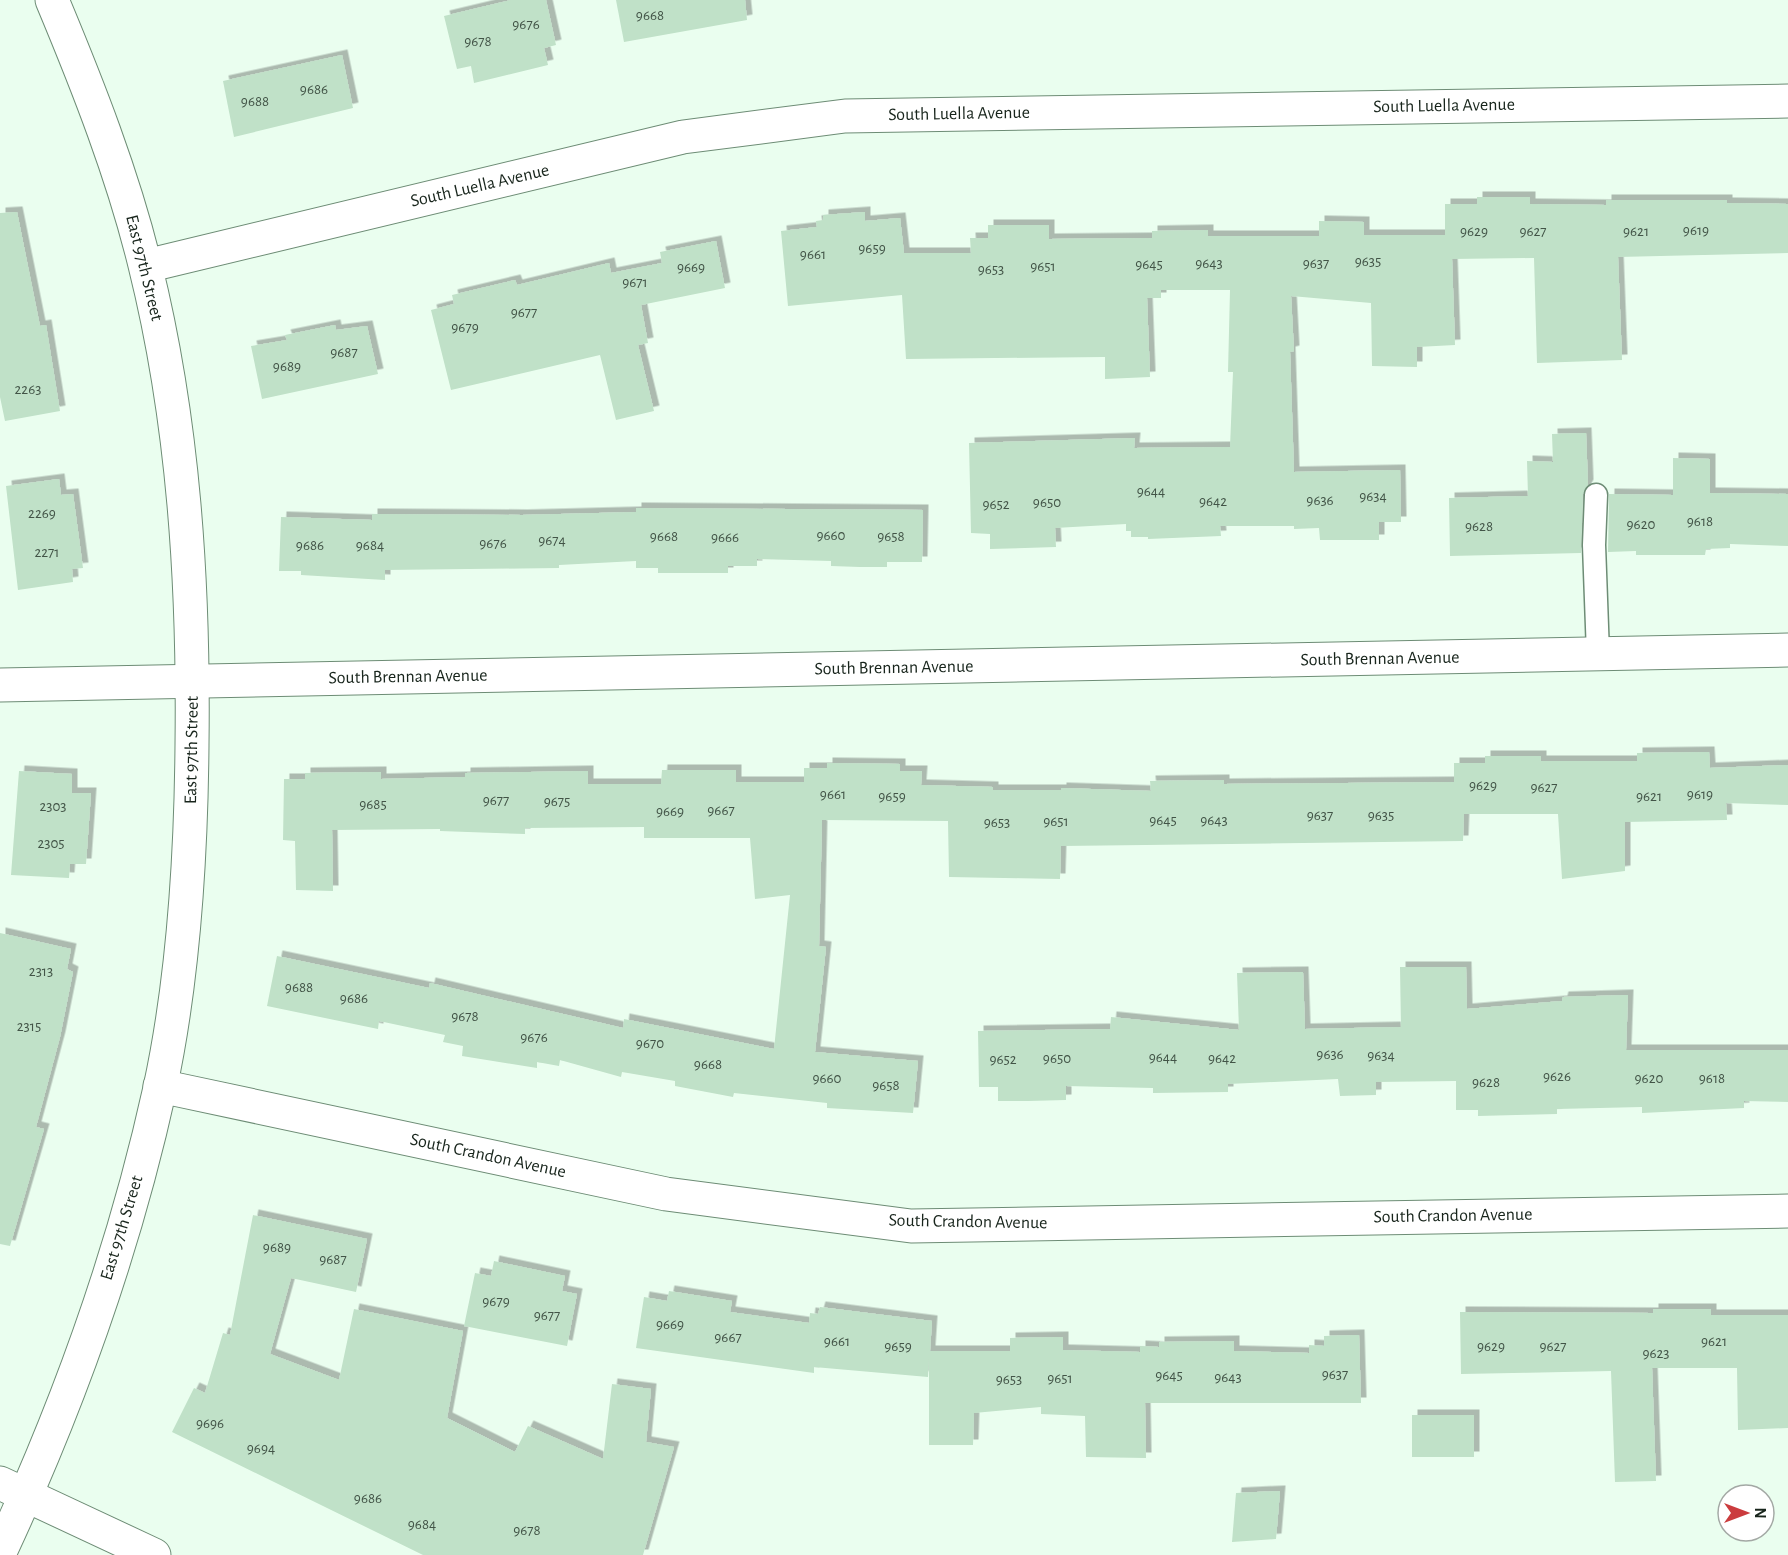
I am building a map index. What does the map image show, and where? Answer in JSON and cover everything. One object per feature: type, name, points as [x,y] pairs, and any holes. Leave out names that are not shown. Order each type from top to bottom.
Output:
[{"type":"street","name":"East 97th Street","points":[[0,1552],[13,1489],[91,1329],[123,1229],[160,1086],[184,920],[191,811],[194,681],[187,535],[162,344],[146,266],[123,188],[81,68],[52,0]]},
{"type":"street","name":"South Luella Avenue","points":[[146,266],[683,137],[846,116],[1788,101]]},
{"type":"street","name":"South Brennan Avenue","points":[[0,685],[1788,651]]},
{"type":"street","name":"South Crandon Avenue","points":[[160,1086],[666,1194],[911,1226],[1788,1211]]},
{"type":"street","points":[[13,1489],[154,1555]]},
{"type":"lane","points":[[1596,495],[1594,545],[1598,654]]},
{"type":"building","points":[[511,0],[546,0],[556,45],[544,48],[548,65],[474,83],[471,66],[457,69],[444,16]]},
{"type":"building","points":[[616,0],[745,0],[747,20],[624,42]]},
{"type":"building","points":[[342,55],[353,108],[234,137],[223,81]]},
{"type":"building","points":[[1477,197],[1530,197],[1530,204],[1606,205],[1606,200],[1727,200],[1727,203],[1788,204],[1788,253],[1618,257],[1622,360],[1537,363],[1534,258],[1452,259],[1455,345],[1417,347],[1417,367],[1372,366],[1371,303],[1291,296],[1294,351],[1290,352],[1294,472],[1400,470],[1401,522],[1379,522],[1379,540],[1320,540],[1319,528],[1294,529],[1294,526],[1220,526],[1221,536],[1148,539],[1148,537],[1131,537],[1131,531],[1126,531],[1126,524],[1055,528],[1056,547],[990,549],[990,534],[971,533],[969,443],[1135,438],[1134,448],[1230,447],[1233,372],[1228,372],[1230,290],[1161,290],[1161,298],[1147,298],[1150,377],[1105,379],[1105,357],[906,359],[902,295],[788,306],[781,231],[817,227],[816,221],[823,220],[823,215],[865,212],[865,221],[900,218],[904,253],[971,253],[970,238],[988,238],[988,225],[1049,225],[1049,239],[1152,238],[1152,231],[1208,230],[1208,236],[1319,236],[1319,221],[1364,222],[1364,235],[1445,235],[1445,204],[1477,204]]},
{"type":"building","points":[[17,212],[40,326],[46,325],[60,411],[5,421],[0,397],[0,213]]},
{"type":"building","points":[[716,241],[725,288],[641,305],[648,343],[638,345],[654,411],[616,420],[600,355],[451,390],[431,310],[454,304],[452,295],[515,280],[517,285],[609,263],[611,273],[662,263],[660,252]]},
{"type":"building","points":[[335,325],[336,330],[367,326],[378,374],[262,399],[251,346],[287,340],[285,335]]},
{"type":"building","points":[[1586,433],[1588,485],[1583,494],[1581,553],[1450,556],[1449,498],[1528,496],[1527,461],[1553,462],[1552,434]]},
{"type":"building","points":[[1673,458],[1710,459],[1710,493],[1788,494],[1788,546],[1730,544],[1730,548],[1706,549],[1705,555],[1636,555],[1636,551],[1608,552],[1609,494],[1673,495]]},
{"type":"building","points":[[59,479],[61,495],[73,494],[83,568],[72,569],[73,582],[18,590],[6,486]]},
{"type":"building","points":[[636,508],[923,510],[922,562],[887,562],[887,567],[860,567],[831,566],[831,561],[757,559],[757,566],[728,566],[728,573],[658,573],[658,568],[636,568],[636,561],[559,565],[559,568],[385,570],[385,580],[301,575],[301,571],[279,571],[281,517],[372,520],[372,514],[522,515],[636,512]]},
{"type":"building","points":[[1709,752],[1710,768],[1788,765],[1788,805],[1726,803],[1727,820],[1625,822],[1625,871],[1562,879],[1558,814],[1464,814],[1463,841],[1061,846],[1060,879],[949,877],[948,821],[822,820],[819,946],[826,947],[815,1052],[918,1061],[913,1113],[827,1108],[827,1103],[734,1093],[733,1097],[675,1086],[675,1081],[622,1072],[621,1077],[560,1060],[559,1066],[537,1062],[537,1068],[462,1056],[463,1046],[443,1042],[445,1035],[379,1021],[378,1029],[267,1006],[277,956],[429,988],[430,983],[623,1028],[624,1019],[774,1049],[790,895],[755,899],[750,838],[644,838],[644,827],[525,828],[525,834],[440,831],[440,829],[332,830],[333,891],[296,890],[295,841],[283,840],[284,779],[305,779],[305,773],[381,772],[381,779],[465,777],[465,773],[588,771],[588,784],[661,784],[662,770],[736,770],[736,782],[804,782],[804,768],[827,768],[827,763],[900,764],[900,771],[922,771],[921,785],[993,787],[993,790],[1061,790],[1061,788],[1151,791],[1150,781],[1224,780],[1224,784],[1454,782],[1454,763],[1485,763],[1485,756],[1541,756],[1541,761],[1637,761],[1637,753]]},
{"type":"building","points":[[19,771],[72,774],[72,793],[91,793],[86,864],[70,864],[69,878],[11,875]]},
{"type":"building","points":[[0,933],[71,949],[67,969],[73,972],[60,1037],[36,1127],[44,1129],[10,1246],[0,1244]]},
{"type":"building","points":[[1400,967],[1466,967],[1467,1009],[1562,1001],[1563,997],[1628,995],[1626,1050],[1788,1050],[1788,1102],[1744,1101],[1744,1108],[1642,1113],[1642,1107],[1557,1109],[1557,1114],[1478,1116],[1478,1110],[1456,1110],[1456,1081],[1376,1082],[1376,1095],[1340,1096],[1338,1079],[1228,1084],[1228,1092],[1153,1093],[1153,1088],[1066,1086],[1066,1100],[1028,1101],[998,1101],[998,1087],[979,1087],[978,1031],[1110,1029],[1111,1017],[1239,1030],[1237,973],[1303,972],[1305,1029],[1401,1027]]},
{"type":"building","points":[[253,1215],[367,1239],[356,1292],[291,1278],[270,1354],[339,1380],[354,1309],[463,1331],[447,1418],[515,1452],[528,1426],[603,1459],[612,1384],[651,1389],[646,1442],[674,1447],[643,1555],[423,1555],[172,1432],[194,1388],[205,1393],[223,1333],[230,1335]]},
{"type":"building","points":[[494,1261],[565,1276],[562,1291],[577,1294],[567,1346],[464,1326],[475,1273],[491,1276]]},
{"type":"building","points":[[669,1291],[732,1301],[730,1312],[809,1323],[810,1313],[818,1314],[820,1307],[932,1321],[930,1351],[1010,1351],[1010,1338],[1063,1337],[1063,1350],[1140,1352],[1140,1346],[1159,1347],[1159,1342],[1234,1341],[1234,1351],[1309,1353],[1309,1345],[1324,1346],[1324,1336],[1359,1335],[1361,1403],[1145,1403],[1146,1458],[1086,1457],[1085,1416],[1041,1414],[1041,1407],[974,1413],[973,1445],[929,1445],[929,1358],[928,1377],[814,1367],[814,1373],[636,1348],[644,1297],[667,1301]]},
{"type":"building","points":[[1653,1309],[1711,1309],[1711,1315],[1788,1315],[1788,1428],[1738,1430],[1737,1368],[1652,1368],[1656,1481],[1615,1482],[1611,1371],[1461,1374],[1460,1312],[1653,1313]]},
{"type":"building","points":[[1412,1415],[1474,1415],[1474,1457],[1412,1457]]},
{"type":"building","points":[[1280,1491],[1276,1539],[1232,1542],[1236,1493]]}]
